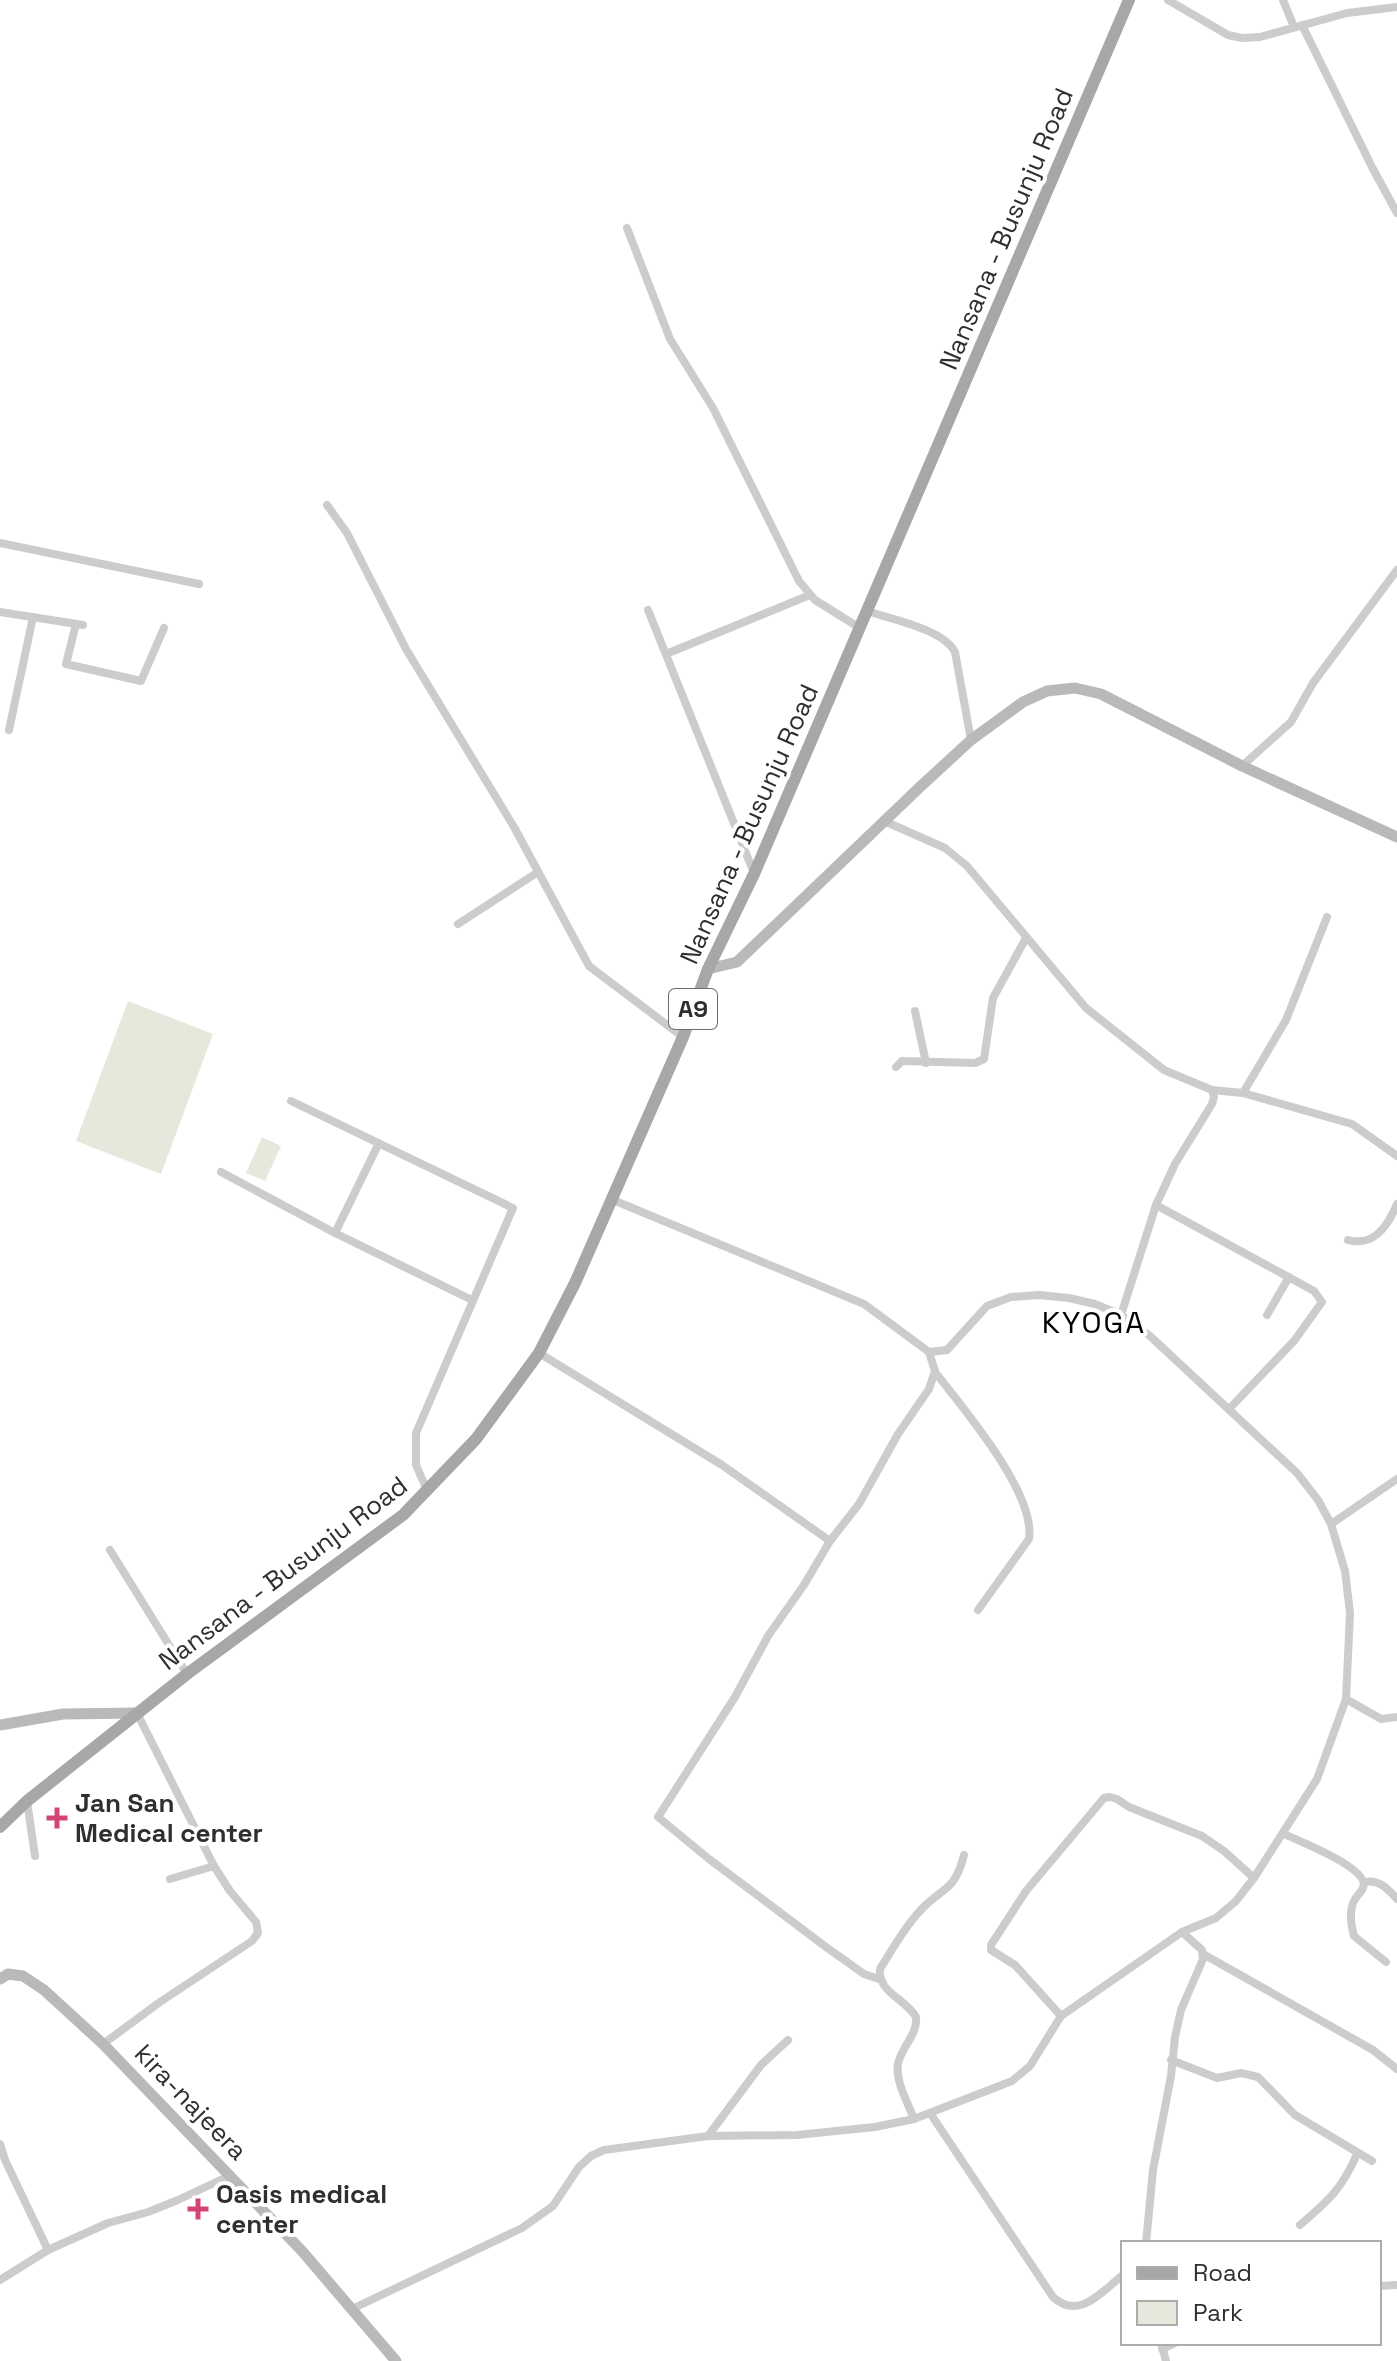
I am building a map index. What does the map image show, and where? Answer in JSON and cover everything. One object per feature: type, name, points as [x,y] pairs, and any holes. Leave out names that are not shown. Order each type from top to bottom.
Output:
[{"type":"main road","name":"Nansana - Busunju Road","points":[[0,1827],[27,1801],[187,1674],[403,1515],[476,1439],[539,1353],[613,1200],[683,1037],[708,969],[754,874],[1129,0]]},
{"type":"street","points":[[1168,0],[1228,35],[1260,37],[1347,13],[1397,7]]},
{"type":"street","points":[[1283,0],[1397,213]]},
{"type":"street","points":[[627,228],[670,339],[713,408],[799,581],[815,600],[860,628]]},
{"type":"street","points":[[327,505],[347,533],[406,649],[514,827],[589,966],[683,1037]]},
{"type":"street","points":[[0,543],[199,584]]},
{"type":"street","points":[[1242,766],[1291,722],[1313,683],[1397,570]]},
{"type":"street","points":[[666,654],[810,595]]},
{"type":"street","points":[[648,610],[754,874]]},
{"type":"street","points":[[867,611],[927,631],[950,644],[955,652],[971,740]]},
{"type":"street","points":[[0,612],[79,624],[66,664],[141,681],[164,628]]},
{"type":"street","points":[[9,730],[33,617]]},
{"type":"street","points":[[708,969],[737,962],[971,740],[1023,702],[1047,691],[1075,688],[1101,694],[1242,766],[1397,837]]},
{"type":"street","points":[[884,821],[945,848],[967,866],[1086,1008],[1164,1070],[1212,1090],[1243,1093],[1352,1124],[1397,1156]]},
{"type":"street","points":[[458,924],[538,872]]},
{"type":"street","points":[[1243,1093],[1286,1020],[1327,917]]},
{"type":"street","points":[[896,1067],[902,1061],[975,1063],[984,1059],[993,998],[1026,938]]},
{"type":"street","points":[[915,1011],[926,1063]]},
{"type":"street","points":[[1121,1315],[1156,1205],[1175,1164],[1212,1104],[1212,1090]]},
{"type":"street","points":[[291,1101],[513,1208],[416,1433],[416,1465],[427,1490]]},
{"type":"street","points":[[335,1233],[379,1143]]},
{"type":"street","points":[[221,1172],[335,1233],[472,1300]]},
{"type":"street","points":[[613,1200],[864,1304],[929,1352],[935,1371],[977,1425],[1014,1483],[1028,1509],[1031,1524],[1029,1539],[978,1610]]},
{"type":"street","points":[[1348,1240],[1362,1241],[1376,1236],[1385,1229],[1397,1204]]},
{"type":"street","points":[[1156,1205],[1289,1277],[1322,1302],[1294,1341],[1230,1408]]},
{"type":"street","points":[[1267,1315],[1289,1277]]},
{"type":"street","points":[[352,2309],[522,2228],[553,2206],[579,2167],[604,2150],[708,2136],[847,2132],[914,2119],[998,2088],[1022,2075],[1030,2066],[1061,2016],[1182,1932],[1216,1918],[1236,1901],[1284,1834],[1317,1779],[1346,1699],[1350,1613],[1345,1571],[1331,1524],[1318,1500],[1297,1473],[1150,1336],[1121,1315],[1095,1304],[1039,1295],[1011,1297],[987,1306],[947,1350],[929,1352]]},
{"type":"street","points":[[539,1353],[722,1465],[830,1541]]},
{"type":"street","points":[[914,2119],[897,2069],[900,2056],[915,2031],[916,2017],[903,2001],[887,1990],[879,1979],[864,1974],[826,1947],[658,1817],[735,1697],[773,1627],[804,1585],[830,1541],[859,1504],[898,1434],[929,1389],[935,1371]]},
{"type":"street","points":[[1331,1524],[1397,1479]]},
{"type":"street","points":[[110,1550],[187,1674]]},
{"type":"street","points":[[1346,1699],[1381,1719],[1397,1717]]},
{"type":"street","points":[[0,1725],[63,1714],[137,1713],[214,1866],[256,1922],[258,1933],[252,1941],[103,2044]]},
{"type":"street","points":[[1061,2016],[1015,1965],[991,1950],[991,1945],[1026,1891],[1104,1798],[1117,1799],[1129,1807],[1202,1836],[1254,1878]]},
{"type":"street","points":[[27,1801],[35,1856]]},
{"type":"street","points":[[1284,1834],[1356,1869],[1365,1882],[1353,1902],[1354,1936],[1386,1962]]},
{"type":"street","points":[[879,1979],[880,1969],[920,1911],[951,1887],[959,1875],[964,1855]]},
{"type":"street","points":[[170,1879],[214,1866]]},
{"type":"street","points":[[1365,1882],[1380,1884],[1397,1899]]},
{"type":"street","points":[[1182,1932],[1203,1954],[1373,2050],[1397,2069]]},
{"type":"street","points":[[1146,2241],[1153,2170],[1171,2076],[1171,2060],[1181,2010],[1203,1954]]},
{"type":"street","name":"kira-najeera","points":[[0,1979],[8,1974],[23,1976],[44,1990],[103,2044],[231,2175],[396,2361]]},
{"type":"street","points":[[708,2136],[761,2065],[788,2040]]},
{"type":"street","points":[[1171,2060],[1217,2078],[1241,2073],[1258,2077],[1295,2115],[1372,2161]]},
{"type":"street","points":[[930,2113],[1053,2297],[1061,2304],[1069,2308],[1084,2305],[1121,2277]]},
{"type":"street","points":[[0,2144],[48,2250]]},
{"type":"street","points":[[1300,2225],[1334,2195],[1357,2154]]},
{"type":"street","points":[[0,2280],[48,2250],[108,2223],[178,2200],[231,2175]]},
{"type":"street","points":[[1162,2346],[1166,2361]]},
{"type":"green space","points":[[128,1001],[213,1034],[161,1174],[76,1141]]},
{"type":"green space","points":[[262,1137],[281,1146],[265,1181],[246,1173]]},
{"type":"place","name":"Jan San Medical center","points":[[57,1818]]},
{"type":"place","name":"Oasis medical center","points":[[198,2209]]},
{"type":"district","name":"KYOGA","points":[[1094,1323]]}]
